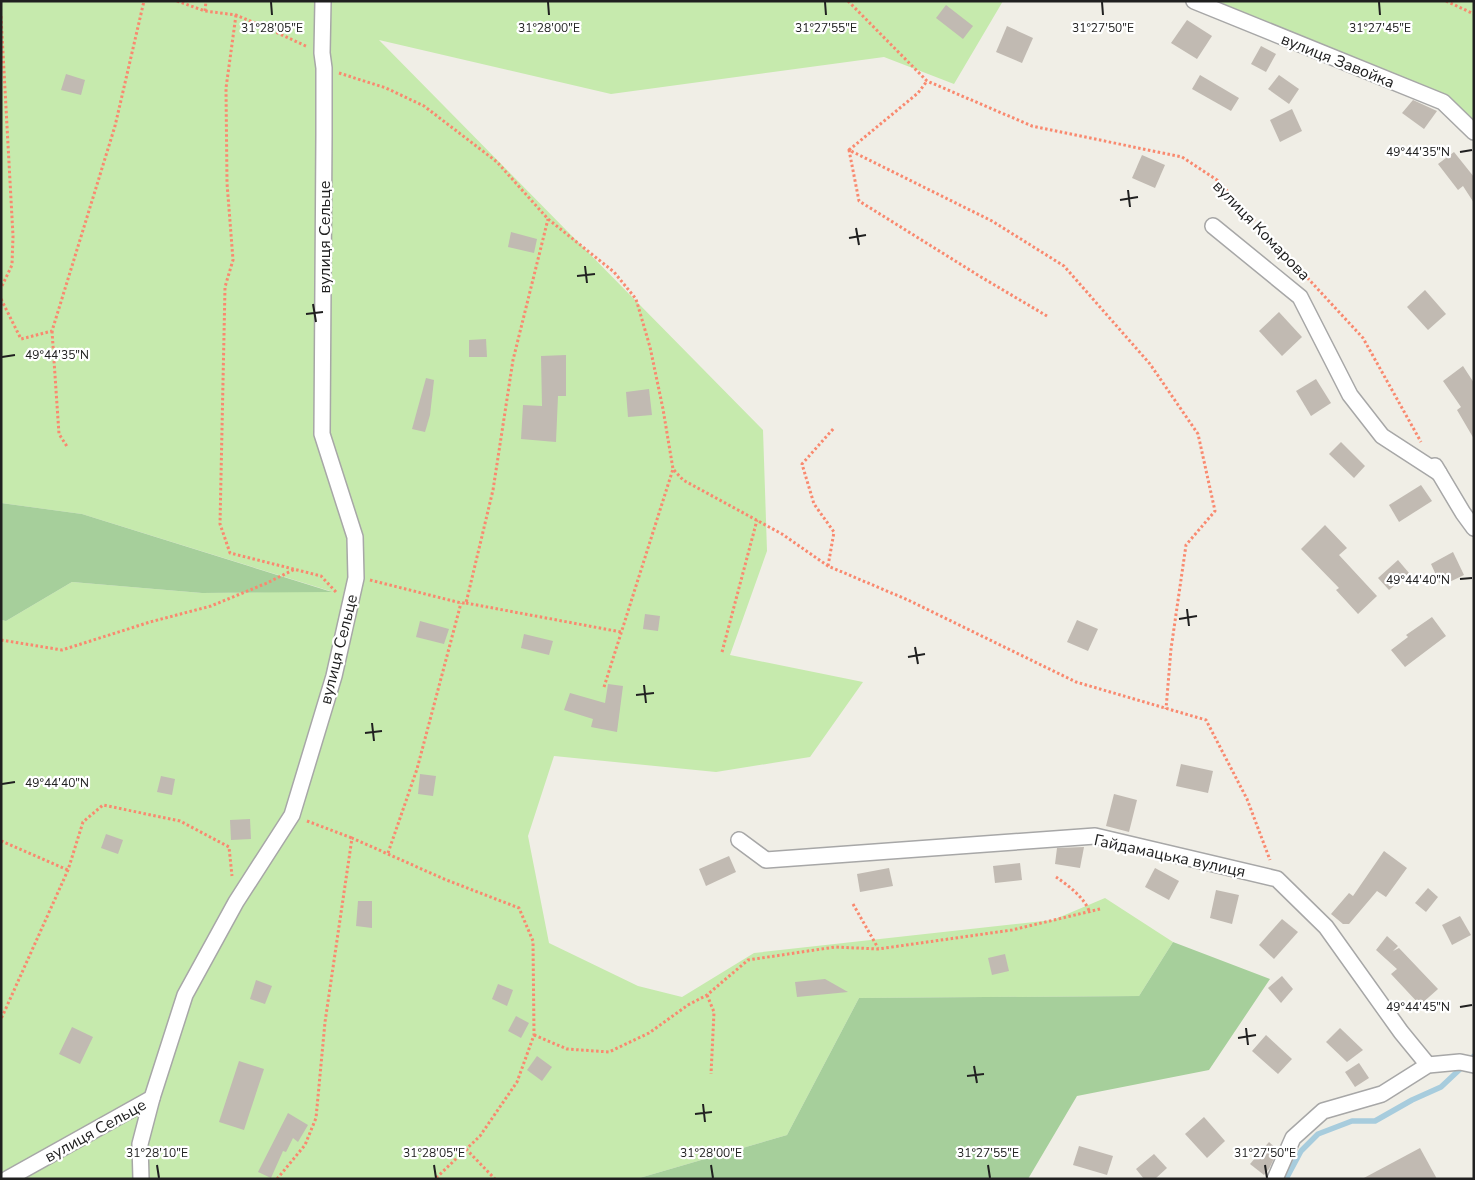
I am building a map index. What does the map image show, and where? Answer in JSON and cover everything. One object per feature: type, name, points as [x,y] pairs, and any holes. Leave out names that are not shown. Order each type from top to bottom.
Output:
[{"type":"street","name":"вулиця Сельце","points":[[7,1179],[152,1098],[185,995],[236,902],[292,815],[334,676],[356,578],[355,537],[322,434],[323,1]]},
{"type":"street","name":"вулиця Завойка","points":[[1194,1],[1443,102],[1474,132]]},
{"type":"street","points":[[1213,226],[1300,297],[1350,395],[1382,436],[1436,467],[1474,528]]},
{"type":"street","name":"Гайдамацька вулиця","points":[[738,840],[766,860],[1094,836],[1277,879]]},
{"type":"street","points":[[1277,879],[1326,927],[1401,1032],[1428,1066]]},
{"type":"street","points":[[1275,1179],[1293,1138],[1323,1111],[1382,1094],[1428,1066],[1467,1064]]},
{"type":"street","points":[[141,1179],[140,1144],[152,1098]]},
{"type":"path","points":[[68,448],[59,434],[52,330],[115,126],[144,1]]},
{"type":"path","points":[[177,1],[205,11],[236,16],[269,29],[323,61],[424,106],[497,162],[548,219],[614,272],[636,299],[650,347],[674,469],[604,686]]},
{"type":"path","points":[[205,11],[206,1]]},
{"type":"path","name":"вулиця Комарова","points":[[848,1],[927,81],[1032,126],[1182,157],[1217,180],[1363,338],[1436,467]]},
{"type":"path","points":[[1446,1],[1474,14]]},
{"type":"path","points":[[1,16],[13,236],[12,265],[1,288]]},
{"type":"path","points":[[236,16],[226,88],[227,183],[233,260],[225,287],[220,524],[230,553],[321,576],[349,607]]},
{"type":"path","points":[[850,150],[918,93],[927,81]]},
{"type":"path","points":[[850,150],[859,201],[981,278],[1047,316]]},
{"type":"path","points":[[850,150],[992,221],[1064,266],[1150,364],[1198,434],[1215,511],[1186,545],[1171,649],[1166,709]]},
{"type":"path","points":[[466,602],[493,490],[513,360],[548,219]]},
{"type":"path","points":[[1,298],[21,339],[52,330]]},
{"type":"path","points":[[828,566],[834,532],[814,504],[802,464],[834,428]]},
{"type":"path","points":[[674,469],[683,480],[782,534],[828,566],[908,600],[1076,682],[1206,720],[1247,799],[1277,879]]},
{"type":"path","points":[[722,652],[757,520]]},
{"type":"path","points":[[1,640],[62,650],[150,622],[211,606],[268,583],[295,569]]},
{"type":"path","points":[[356,578],[373,580],[462,603],[466,602],[621,632]]},
{"type":"path","points":[[388,853],[417,769],[462,603]]},
{"type":"path","points":[[2,1018],[68,870],[83,822],[103,805],[180,821],[229,847],[236,902]]},
{"type":"path","points":[[292,815],[519,908],[533,941],[534,1035],[517,1082],[480,1136],[435,1179]]},
{"type":"path","points":[[277,1179],[305,1145],[316,1118],[326,1022],[352,838]]},
{"type":"path","points":[[1,841],[68,870]]},
{"type":"path","points":[[1056,876],[1068,885],[1088,907],[1090,913]]},
{"type":"path","points":[[853,904],[878,949]]},
{"type":"path","points":[[534,1035],[567,1049],[609,1052],[649,1033],[688,1005],[707,995],[748,960],[835,947],[878,949],[1012,930],[1090,913],[1100,909]]},
{"type":"path","points":[[707,995],[714,1012],[711,1074]]},
{"type":"path","points":[[466,1149],[495,1179]]},
{"type":"green space","points":[[1,1],[1003,1],[954,84],[884,57],[611,94],[379,40],[763,430],[767,551],[730,655],[863,682],[810,757],[716,772],[554,756],[528,836],[549,943],[638,986],[682,997],[754,953],[1053,920],[1105,898],[1173,942],[1139,996],[859,998],[787,1135],[636,1179],[1,1179],[1,620],[6,621],[72,582],[202,593],[330,591],[82,514],[1,503]]},
{"type":"green space","points":[[1194,1],[1474,1],[1474,132],[1443,102]]},
{"type":"green space","points":[[1,503],[82,514],[332,592],[202,593],[72,582],[6,621],[1,620]]},
{"type":"green space","points":[[1173,942],[1270,979],[1209,1070],[1077,1096],[1028,1179],[636,1179],[787,1135],[859,998],[1139,996]]},
{"type":"building","points":[[946,5],[973,26],[963,39],[936,18]]},
{"type":"building","points":[[1187,20],[1212,36],[1197,59],[1171,43]]},
{"type":"building","points":[[1007,26],[1033,38],[1022,63],[996,52]]},
{"type":"building","points":[[1261,46],[1276,54],[1266,72],[1251,64]]},
{"type":"building","points":[[66,74],[85,80],[81,95],[61,90]]},
{"type":"building","points":[[1200,75],[1239,98],[1231,111],[1192,89]]},
{"type":"building","points":[[1279,75],[1299,89],[1289,104],[1268,89]]},
{"type":"building","points":[[1413,100],[1437,111],[1424,129],[1402,113]]},
{"type":"building","points":[[1292,109],[1302,131],[1280,142],[1270,120]]},
{"type":"building","points":[[1454,152],[1474,177],[1474,203],[1463,186],[1458,190],[1438,164]]},
{"type":"building","points":[[1142,155],[1165,165],[1155,188],[1132,178]]},
{"type":"building","points":[[511,232],[537,239],[534,253],[508,247]]},
{"type":"building","points":[[1425,290],[1446,314],[1428,330],[1407,307]]},
{"type":"building","points":[[1279,312],[1302,337],[1282,356],[1259,331]]},
{"type":"building","points":[[486,339],[487,357],[469,357],[469,340]]},
{"type":"building","points":[[566,355],[566,396],[558,396],[556,442],[521,439],[523,405],[542,406],[541,356]]},
{"type":"building","points":[[1463,366],[1474,383],[1474,439],[1457,410],[1461,407],[1443,381]]},
{"type":"building","points":[[426,378],[434,380],[430,415],[425,432],[412,429]]},
{"type":"building","points":[[1316,379],[1331,403],[1311,416],[1296,391]]},
{"type":"building","points":[[649,389],[652,415],[628,417],[626,392]]},
{"type":"building","points":[[1341,442],[1365,466],[1354,478],[1329,454]]},
{"type":"building","points":[[1421,485],[1432,501],[1399,522],[1389,505]]},
{"type":"building","points":[[1325,525],[1347,548],[1339,555],[1377,596],[1358,614],[1336,590],[1339,588],[1301,549]]},
{"type":"building","points":[[1453,552],[1464,575],[1441,586],[1431,564]]},
{"type":"building","points":[[1398,560],[1409,573],[1389,590],[1378,578]]},
{"type":"building","points":[[645,614],[660,616],[658,631],[643,629]]},
{"type":"building","points":[[1432,617],[1446,636],[1405,667],[1391,650],[1408,637],[1406,635]]},
{"type":"building","points":[[1077,620],[1098,629],[1088,651],[1067,642]]},
{"type":"building","points":[[420,621],[449,629],[444,644],[416,637]]},
{"type":"building","points":[[524,634],[553,641],[549,655],[521,648]]},
{"type":"building","points":[[608,684],[623,686],[617,732],[591,727],[593,719],[564,710],[570,693],[605,703]]},
{"type":"building","points":[[1181,764],[1213,771],[1208,793],[1176,786]]},
{"type":"building","points":[[420,774],[436,776],[433,796],[418,794]]},
{"type":"building","points":[[161,776],[175,779],[172,795],[157,792]]},
{"type":"building","points":[[1114,794],[1137,800],[1129,832],[1106,826]]},
{"type":"building","points":[[250,819],[251,839],[231,840],[230,820]]},
{"type":"building","points":[[106,834],[123,840],[118,854],[101,848]]},
{"type":"building","points":[[1084,847],[1080,868],[1055,864],[1057,848]]},
{"type":"building","points":[[1384,851],[1407,868],[1386,897],[1377,891],[1349,924],[1343,924],[1331,914],[1349,893],[1353,896]]},
{"type":"building","points":[[729,856],[736,872],[706,886],[699,869]]},
{"type":"building","points":[[1020,863],[1022,880],[995,883],[993,866]]},
{"type":"building","points":[[889,868],[893,886],[860,892],[857,874]]},
{"type":"building","points":[[1155,868],[1179,881],[1169,900],[1145,887]]},
{"type":"building","points":[[1428,888],[1438,897],[1426,912],[1415,903]]},
{"type":"building","points":[[1216,890],[1239,895],[1232,924],[1210,918]]},
{"type":"building","points":[[358,901],[372,901],[372,928],[356,926]]},
{"type":"building","points":[[1460,916],[1471,935],[1452,945],[1442,925]]},
{"type":"building","points":[[1282,919],[1298,932],[1274,959],[1259,945]]},
{"type":"building","points":[[1387,936],[1398,946],[1393,951],[1399,948],[1438,989],[1420,1005],[1391,974],[1397,969],[1376,950]]},
{"type":"building","points":[[1005,954],[1009,971],[992,975],[988,958]]},
{"type":"building","points":[[1282,976],[1293,989],[1281,1003],[1268,988]]},
{"type":"building","points":[[825,979],[848,992],[797,997],[795,982]]},
{"type":"building","points":[[256,980],[272,986],[265,1004],[250,999]]},
{"type":"building","points":[[498,984],[513,990],[507,1006],[492,999]]},
{"type":"building","points":[[516,1016],[529,1023],[521,1038],[508,1031]]},
{"type":"building","points":[[72,1027],[93,1037],[80,1064],[59,1054]]},
{"type":"building","points":[[1340,1028],[1363,1050],[1347,1062],[1326,1042]]},
{"type":"building","points":[[1266,1035],[1292,1059],[1278,1074],[1252,1051]]},
{"type":"building","points":[[537,1056],[552,1067],[542,1081],[527,1070]]},
{"type":"building","points":[[239,1061],[264,1069],[244,1130],[219,1122]]},
{"type":"building","points":[[1359,1063],[1369,1078],[1355,1087],[1345,1072]]},
{"type":"building","points":[[288,1113],[308,1125],[298,1142],[293,1138],[286,1152],[283,1151],[271,1178],[258,1172]]},
{"type":"building","points":[[1204,1117],[1225,1141],[1207,1158],[1185,1134]]},
{"type":"building","points":[[1269,1142],[1278,1150],[1264,1175],[1250,1164]]},
{"type":"building","points":[[1079,1146],[1113,1156],[1107,1175],[1073,1165]]},
{"type":"building","points":[[1420,1148],[1437,1179],[1362,1179]]},
{"type":"building","points":[[1154,1154],[1167,1168],[1155,1179],[1144,1179],[1136,1169]]},
{"type":"waterway","points":[[1286,1179],[1301,1151],[1318,1134],[1352,1121],[1375,1121],[1412,1100],[1441,1087],[1474,1056]]}]
